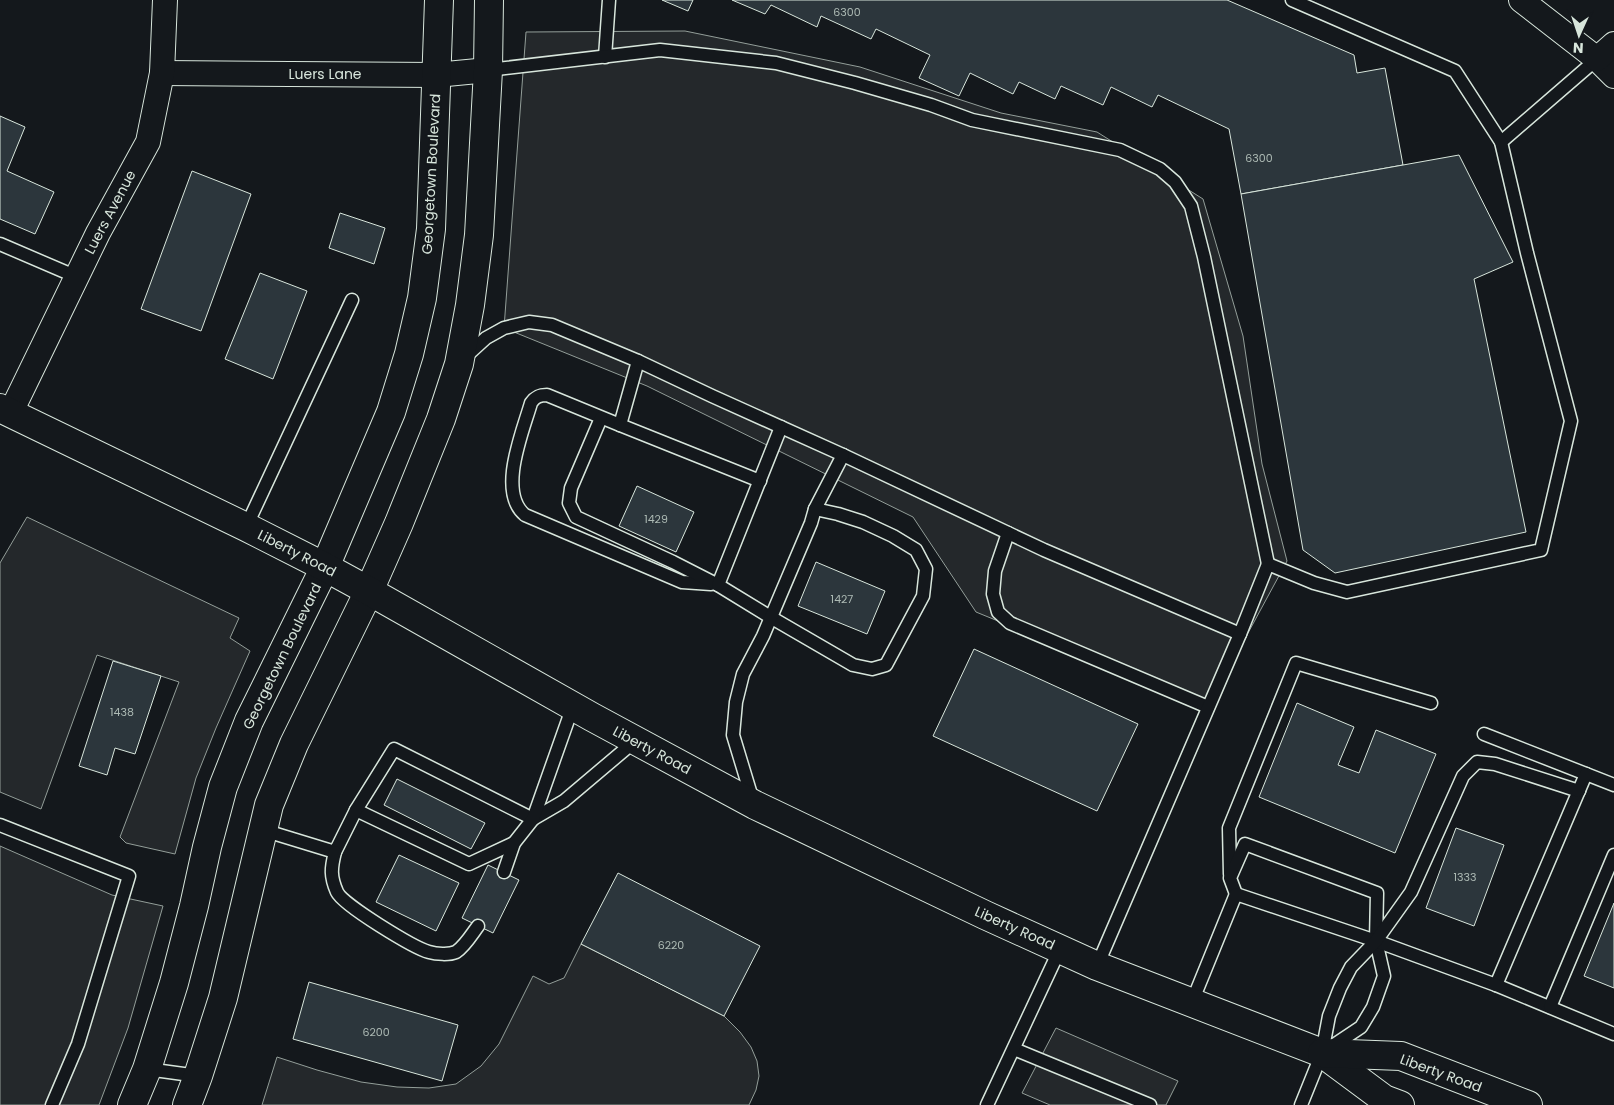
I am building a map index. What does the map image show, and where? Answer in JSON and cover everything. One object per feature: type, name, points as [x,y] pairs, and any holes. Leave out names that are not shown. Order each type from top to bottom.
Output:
[{"type":"street","name":"Luers Avenue","points":[[5,410],[148,142],[162,73],[165,0]]},
{"type":"street","name":"Georgetown Boulevard","points":[[132,1105],[146,1069],[174,983],[223,786],[249,721],[325,567],[391,412],[409,354],[422,298],[431,229],[439,0]]},
{"type":"street","points":[[187,1105],[223,998],[269,804],[294,744],[400,523],[437,428],[459,364],[470,305],[479,235],[488,70],[489,0]]},
{"type":"street","points":[[1521,0],[1605,51],[1614,76]]},
{"type":"street","name":"Luers Lane","points":[[162,73],[436,75],[488,70]]},
{"type":"street","name":"Liberty Road","points":[[5,410],[246,527],[369,590],[635,741],[755,806],[1097,966],[1322,1053],[1384,1099],[1400,1105]]},
{"type":"street","name":"Liberty Road","points":[[1322,1053],[1401,1056],[1528,1105]]},
{"type":"lane","points":[[605,57],[609,0]]},
{"type":"lane","points":[[1268,564],[1314,583],[1347,592],[1541,550],[1571,421],[1527,252],[1501,142],[1455,71],[1292,0]]},
{"type":"lane","points":[[488,70],[660,50],[776,63],[931,105],[972,120],[1120,150],[1160,169],[1175,182],[1191,206],[1204,257],[1268,564],[1240,634],[1097,966]]},
{"type":"lane","points":[[1501,142],[1605,51]]},
{"type":"lane","points":[[0,244],[77,277]]},
{"type":"lane","points":[[246,527],[352,300]]},
{"type":"lane","points":[[459,364],[486,338],[504,328],[529,322],[552,325],[638,360],[843,454],[1044,550],[1240,634]]},
{"type":"lane","points":[[620,426],[638,360]]},
{"type":"lane","points":[[718,585],[682,582],[519,510],[512,485],[514,464],[531,403],[534,398],[546,395],[760,481]]},
{"type":"lane","points":[[601,418],[571,488],[569,503],[576,517],[718,585],[854,664],[872,669],[886,665],[924,596],[926,569],[916,550],[893,536],[863,522],[815,509]]},
{"type":"lane","points":[[718,585],[781,427]]},
{"type":"lane","points":[[755,806],[733,735],[736,702],[743,674],[772,618],[812,523],[815,509],[843,454]]},
{"type":"lane","points":[[1008,533],[994,571],[993,594],[998,612],[1010,623],[1208,707]]},
{"type":"lane","points":[[1192,1002],[1236,894],[1230,878],[1229,828],[1296,663],[1431,703]]},
{"type":"lane","points":[[504,872],[514,843],[533,819],[573,706]]},
{"type":"lane","points":[[1484,734],[1614,785]]},
{"type":"lane","points":[[533,819],[564,801],[635,741]]},
{"type":"lane","points":[[478,926],[466,942],[455,952],[444,954],[430,952],[414,945],[363,915],[338,894],[330,872],[335,852],[356,810],[394,749],[533,819]]},
{"type":"lane","points":[[1301,1105],[1322,1053],[1329,1016],[1340,988],[1351,967],[1376,941],[1410,892],[1463,776],[1477,762],[1495,764],[1579,791]]},
{"type":"lane","points":[[1496,985],[1586,774]]},
{"type":"lane","points":[[356,810],[469,864],[514,843]]},
{"type":"lane","points":[[0,825],[129,876],[78,1044],[52,1105]]},
{"type":"lane","points":[[263,830],[335,852]]},
{"type":"lane","points":[[1230,878],[1245,844],[1377,893],[1376,941],[1384,976],[1373,1007],[1361,1027],[1322,1053]]},
{"type":"lane","points":[[1550,1007],[1614,855]]},
{"type":"lane","points":[[1236,894],[1376,941],[1496,985],[1614,1034]]},
{"type":"lane","points":[[987,1105],[1060,949]]},
{"type":"lane","points":[[1014,1049],[1150,1105]]},
{"type":"lane","points":[[146,1069],[198,1076]]},
{"type":"shaded area","points":[[685,31],[860,67],[1001,113],[1097,132],[1203,199],[1243,336],[1262,464],[1287,561],[1208,707],[976,612],[913,517],[647,386],[504,328],[526,32]]},
{"type":"shaded area","points":[[27,517],[239,618],[230,638],[250,651],[196,778],[175,854],[126,843],[120,837],[179,682],[97,655],[41,809],[0,792],[0,563]]},
{"type":"shaded area","points":[[0,846],[112,895],[163,906],[128,1028],[99,1105],[0,1105]]},
{"type":"shaded area","points":[[581,944],[724,1016],[740,1032],[751,1047],[757,1061],[759,1076],[756,1090],[749,1105],[262,1105],[277,1057],[361,1082],[397,1087],[429,1088],[456,1084],[481,1066],[499,1044],[533,976],[549,984],[564,978]]},
{"type":"shaded area","points":[[1056,1028],[1178,1081],[1166,1105],[1050,1105],[1022,1093]]},
{"type":"building","points":[[662,0],[693,0],[688,11]]},
{"type":"building","points":[[732,0],[1227,0],[1354,55],[1357,73],[1385,68],[1403,165],[1241,194],[1229,129],[1158,95],[1152,107],[1111,87],[1103,105],[1061,86],[1055,99],[1019,82],[1013,94],[970,73],[959,96],[919,78],[930,55],[876,29],[871,39],[821,16],[817,27],[771,5],[765,14]]},
{"type":"building","points":[[0,116],[25,127],[7,171],[54,192],[35,234],[0,219]]},
{"type":"building","points":[[1459,155],[1513,262],[1474,279],[1526,532],[1335,573],[1303,550],[1241,194]]},
{"type":"building","points":[[192,171],[251,194],[201,331],[141,309]]},
{"type":"building","points":[[340,213],[385,228],[374,264],[329,248]]},
{"type":"building","points":[[260,273],[307,291],[273,379],[225,359]]},
{"type":"building","points":[[637,486],[694,512],[676,552],[619,526]]},
{"type":"building","points":[[816,562],[885,591],[867,634],[798,606]]},
{"type":"building","points":[[974,649],[1138,724],[1097,811],[933,736]]},
{"type":"building","points":[[113,661],[161,676],[135,754],[115,748],[107,775],[79,766]]},
{"type":"building","points":[[1297,703],[1354,727],[1338,765],[1359,773],[1376,730],[1436,754],[1395,853],[1259,797]]},
{"type":"building","points":[[397,779],[485,823],[471,849],[384,805]]},
{"type":"building","points":[[1456,828],[1504,845],[1474,926],[1426,908]]},
{"type":"building","points":[[399,855],[459,883],[436,931],[376,902]]},
{"type":"building","points":[[488,865],[519,880],[493,933],[462,918]]},
{"type":"building","points":[[618,873],[760,946],[724,1016],[581,944]]},
{"type":"building","points":[[1614,903],[1614,988],[1584,976]]},
{"type":"building","points":[[309,982],[458,1025],[442,1081],[293,1039]]}]
